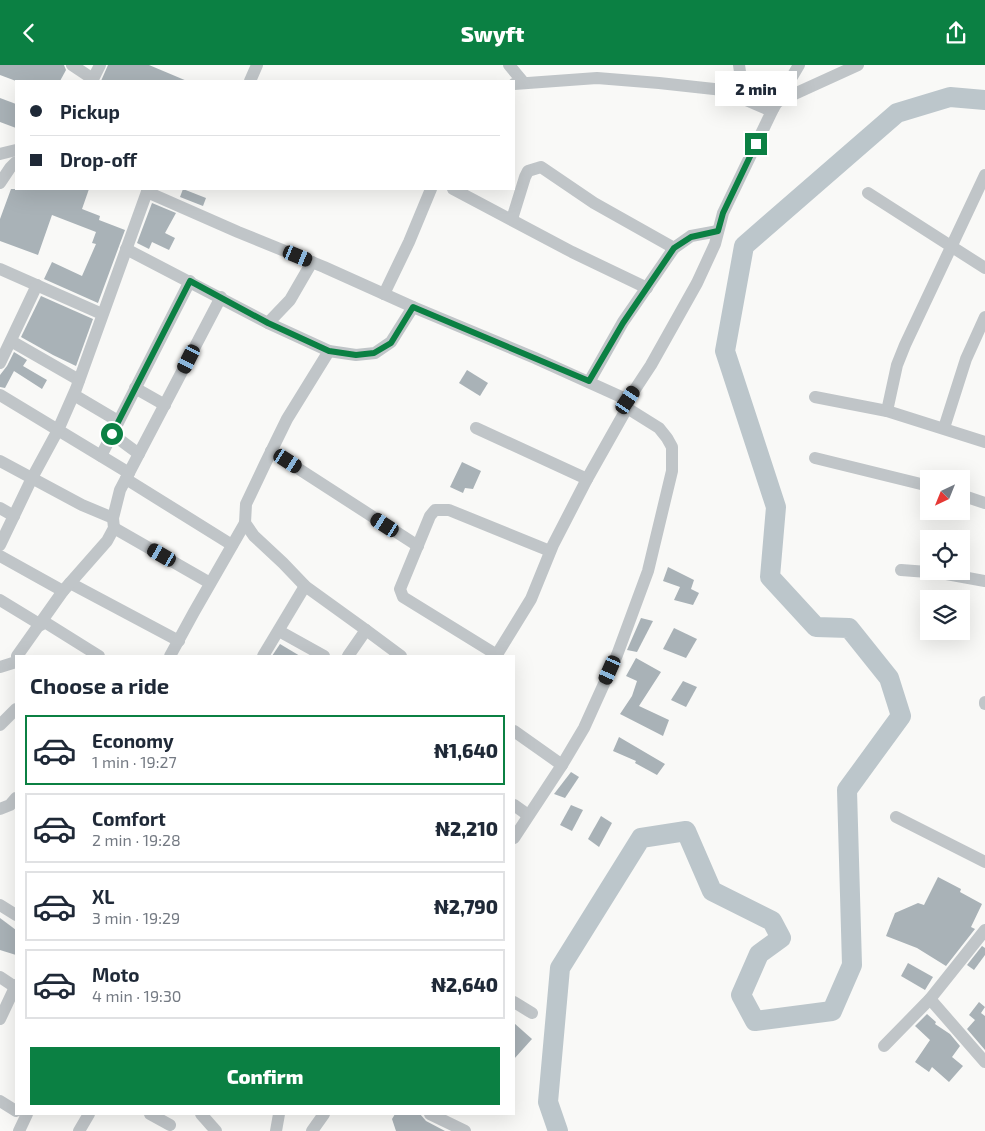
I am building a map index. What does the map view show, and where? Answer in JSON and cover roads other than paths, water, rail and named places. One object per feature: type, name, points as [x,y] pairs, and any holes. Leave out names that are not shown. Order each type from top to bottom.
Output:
[{"type":"street","points":[[72,65],[92,80],[100,65]]},
{"type":"street","points":[[250,80],[257,65]]},
{"type":"street","points":[[509,65],[519,83],[597,78],[723,90],[767,109],[858,65]]},
{"type":"street","points":[[739,65],[744,99]]},
{"type":"street","points":[[497,655],[531,599],[550,551],[627,404],[698,283],[715,245],[723,213],[776,105],[799,65]]},
{"type":"street","points":[[0,154],[15,150]]},
{"type":"street","points":[[0,183],[15,163]]},
{"type":"street","points":[[512,219],[524,177],[528,171],[541,167],[594,203],[674,248]]},
{"type":"street","points":[[887,411],[897,365],[985,175]]},
{"type":"street","points":[[384,294],[409,242],[431,190]]},
{"type":"street","points":[[455,190],[572,252],[647,288]]},
{"type":"street","points":[[0,545],[74,395],[148,191],[238,232],[589,381],[627,404],[659,428],[668,438],[672,447],[672,471],[648,571],[617,655],[587,720],[562,765],[515,836]]},
{"type":"street","points":[[868,193],[985,268]]},
{"type":"street","points":[[589,381],[623,323],[674,248],[691,237],[718,231]]},
{"type":"street","points":[[126,249],[268,323],[329,351],[356,355],[374,353],[391,343],[413,307]]},
{"type":"street","points":[[268,323],[290,300],[312,262]]},
{"type":"street","points":[[0,269],[102,314]]},
{"type":"street","points":[[101,456],[190,281]]},
{"type":"street","points":[[0,363],[36,285]]},
{"type":"street","points":[[18,655],[67,587],[107,541],[114,523],[120,490],[221,297]]},
{"type":"street","points":[[944,429],[966,359],[985,317]]},
{"type":"street","points":[[11,341],[79,380]]},
{"type":"street","points":[[171,655],[245,523],[246,504],[287,419],[329,351]]},
{"type":"street","points":[[135,388],[165,405]]},
{"type":"street","points":[[0,395],[101,456],[127,476],[232,545]]},
{"type":"street","points":[[74,395],[118,421]]},
{"type":"street","points":[[815,397],[887,411],[985,442]]},
{"type":"street","points":[[476,428],[587,479]]},
{"type":"street","points":[[112,434],[139,454]]},
{"type":"street","points":[[271,451],[418,546]]},
{"type":"street","points":[[815,458],[920,484]]},
{"type":"street","points":[[0,461],[114,523],[210,583]]},
{"type":"street","points":[[970,498],[985,503]]},
{"type":"street","points":[[0,508],[14,516]]},
{"type":"street","points":[[494,655],[403,597],[400,589],[430,517],[436,510],[449,511],[550,551]]},
{"type":"street","points":[[245,523],[254,536],[305,586],[400,655]]},
{"type":"street","points":[[0,556],[179,641]]},
{"type":"street","points":[[900,570],[941,573],[985,581]]},
{"type":"street","points":[[264,655],[305,586]]},
{"type":"street","points":[[0,600],[97,655]]},
{"type":"street","points":[[349,655],[366,630]]},
{"type":"street","points":[[278,631],[322,655]]},
{"type":"street","points":[[0,667],[15,662]]},
{"type":"street","points":[[0,725],[15,713]]},
{"type":"street","points":[[516,737],[562,765]]},
{"type":"street","points":[[0,809],[10,805],[15,798]]},
{"type":"street","points":[[515,806],[528,815]]},
{"type":"street","points":[[896,817],[985,861]]},
{"type":"street","points":[[0,905],[15,914]]},
{"type":"street","points":[[884,1046],[930,999],[985,930]]},
{"type":"street","points":[[0,977],[15,985]]},
{"type":"street","points":[[0,1019],[15,988]]},
{"type":"street","points":[[930,999],[985,1062]]},
{"type":"street","points":[[515,1003],[532,1013]]},
{"type":"street","points":[[0,1101],[15,1110]]},
{"type":"street","points":[[21,1131],[22,1115]]},
{"type":"street","points":[[79,1131],[88,1115]]},
{"type":"street","points":[[152,1115],[171,1123]]},
{"type":"street","points":[[202,1115],[216,1131]]},
{"type":"street","points":[[276,1131],[279,1115]]},
{"type":"street","points":[[312,1131],[323,1115]]},
{"type":"street","points":[[432,1115],[465,1131]]},
{"type":"waterway","points":[[558,1131],[548,1102],[560,968],[641,838],[686,831],[712,891],[772,921],[781,938],[759,954],[741,995],[755,1021],[832,1011],[852,965],[847,790],[901,716],[889,678],[849,628],[816,627],[770,577],[776,507],[725,351],[744,246],[897,113],[950,97],[985,100]]}]
